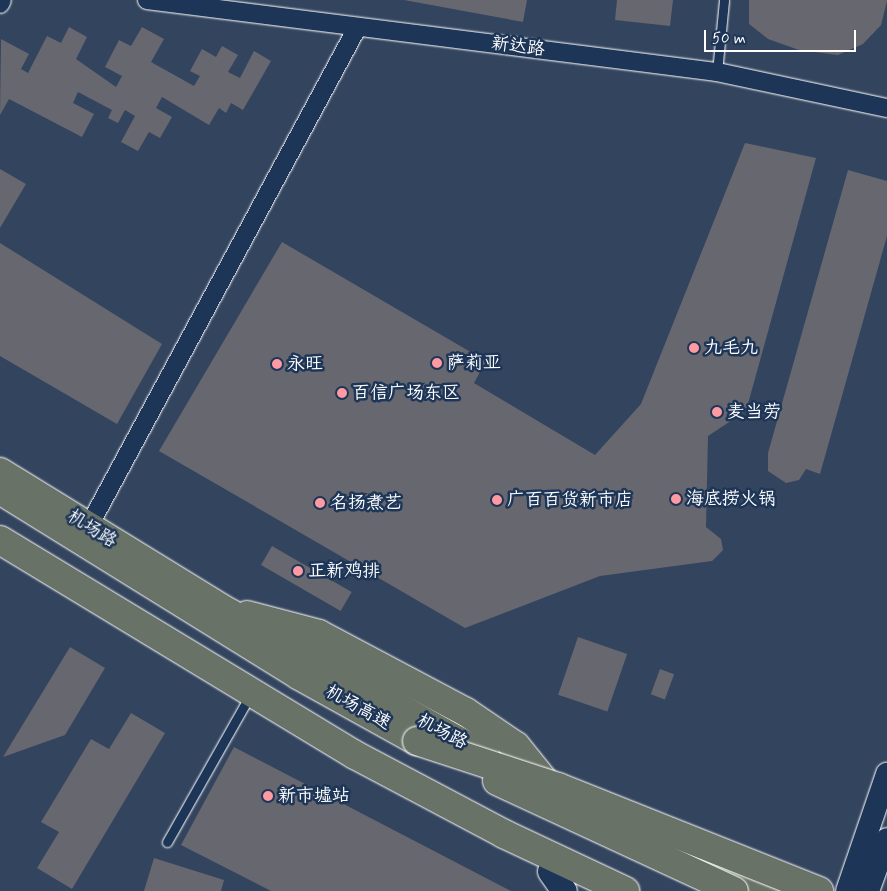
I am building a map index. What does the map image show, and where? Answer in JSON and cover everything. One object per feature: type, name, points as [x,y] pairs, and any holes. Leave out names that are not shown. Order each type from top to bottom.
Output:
[{"type":"highway","name":"机场路","points":[[0,472],[228,612],[319,634],[466,712],[516,746],[553,792],[769,891]]},
{"type":"highway","name":"机场高速","points":[[0,490],[298,674],[417,741],[602,833],[734,891]]},
{"type":"highway","points":[[0,540],[355,755],[615,891]]},
{"type":"highway","points":[[0,553],[245,704],[557,881],[595,891]]},
{"type":"highway","points":[[417,741],[558,787],[819,891]]},
{"type":"highway","points":[[504,834],[625,891]]},
{"type":"street","points":[[0,4],[2,0]]},
{"type":"street","name":"新达路","points":[[147,0],[717,72],[887,108]]},
{"type":"street","points":[[89,526],[357,28]]},
{"type":"street","points":[[847,891],[887,774]]},
{"type":"street","points":[[868,891],[887,839]]},
{"type":"lane","points":[[717,72],[724,0]]},
{"type":"lane","points":[[167,842],[245,704]]},
{"type":"building","points":[[404,0],[527,0],[523,22]]},
{"type":"building","points":[[617,0],[673,0],[670,26],[615,20]]},
{"type":"building","points":[[749,0],[887,1],[881,25],[863,44],[838,55],[799,50],[768,39],[749,24]]},
{"type":"building","points":[[69,27],[87,37],[76,59],[116,87],[122,76],[105,67],[119,40],[131,46],[142,27],[164,39],[151,62],[194,86],[200,76],[190,71],[202,49],[216,57],[222,46],[238,55],[228,72],[240,78],[254,51],[271,61],[243,110],[231,103],[226,113],[219,108],[209,125],[162,97],[156,108],[172,117],[160,138],[149,132],[138,151],[121,142],[135,116],[125,110],[118,123],[108,118],[112,110],[78,92],[73,103],[94,114],[82,137],[9,99],[0,115],[1,39],[29,54],[21,69],[28,73],[47,36],[61,43]]},
{"type":"building","name":"百信广场东区","points":[[745,143],[816,158],[746,411],[708,436],[706,527],[721,539],[723,550],[712,561],[600,576],[465,628],[159,451],[282,242],[486,361],[474,383],[595,455],[641,404]]},
{"type":"building","points":[[0,169],[26,184],[0,228]]},
{"type":"building","points":[[848,170],[887,181],[887,236],[820,474],[806,469],[799,480],[786,483],[768,471],[768,453]]},
{"type":"building","points":[[0,243],[162,344],[117,424],[0,356]]},
{"type":"building","points":[[272,546],[352,592],[341,611],[261,565]]},
{"type":"building","points":[[578,637],[627,654],[607,712],[558,695]]},
{"type":"building","points":[[70,647],[105,668],[65,735],[3,757]]},
{"type":"building","points":[[660,669],[674,674],[665,700],[651,694]]},
{"type":"building","points":[[131,713],[165,733],[72,889],[37,868],[59,832],[41,822],[91,739],[109,749]]},
{"type":"building","name":"新市墟站","points":[[234,747],[511,891],[271,891],[181,845]]},
{"type":"building","points":[[154,858],[224,880],[221,891],[144,891]]},
{"type":"place","name":"九毛九","points":[[694,348]]},
{"type":"place","name":"萨莉亚","points":[[437,363]]},
{"type":"place","name":"永旺","points":[[277,364]]},
{"type":"place","name":"百信广场东区","points":[[342,393]]},
{"type":"place","name":"麦当劳","points":[[717,412]]},
{"type":"place","name":"海底捞火锅","points":[[676,499]]},
{"type":"place","name":"广百百货新市店","points":[[497,500]]},
{"type":"place","name":"名扬煮艺","points":[[320,503]]},
{"type":"place","name":"正新鸡排","points":[[298,571]]},
{"type":"place","name":"新市墟站","points":[[268,796]]}]
